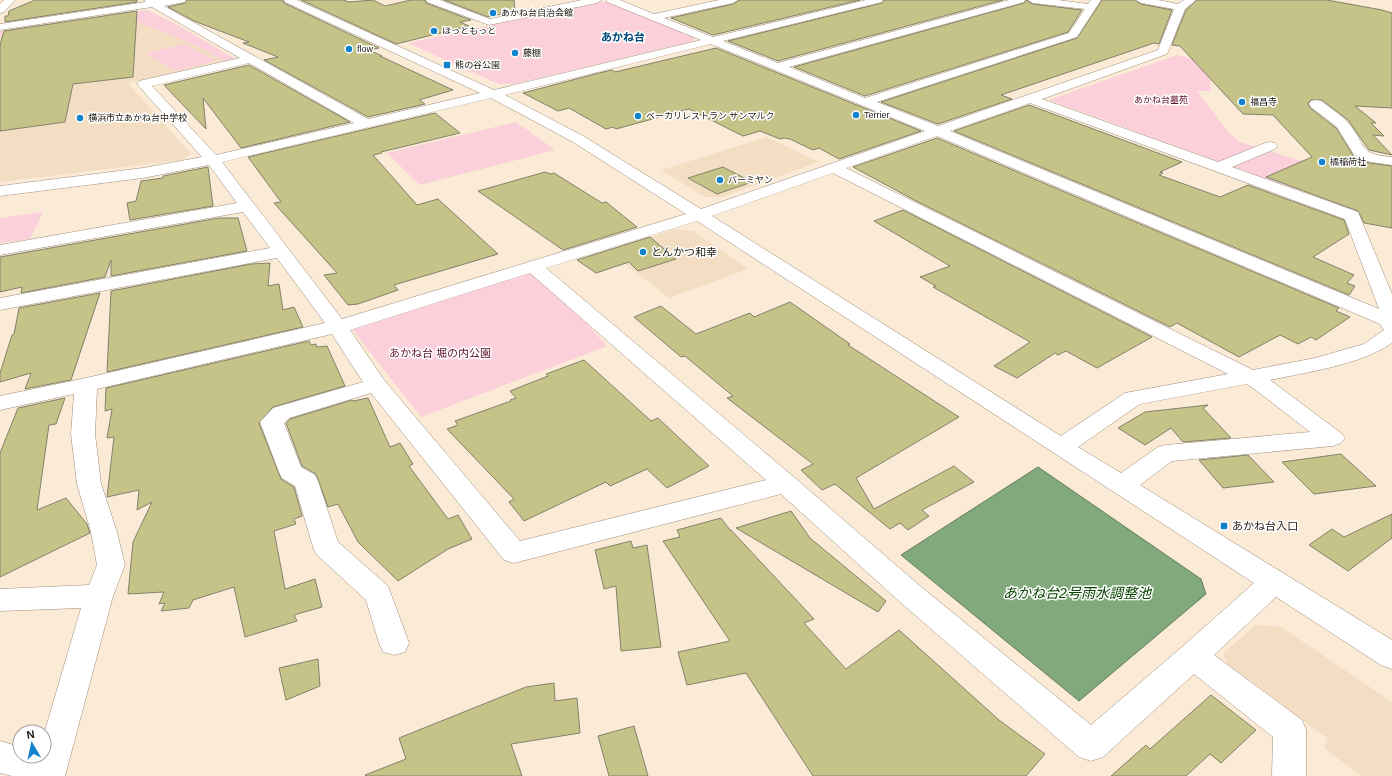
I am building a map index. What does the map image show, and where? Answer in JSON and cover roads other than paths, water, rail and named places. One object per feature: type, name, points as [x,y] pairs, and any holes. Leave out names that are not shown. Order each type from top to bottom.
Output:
[{"type":"street","points":[[0,10],[10,0]]},
{"type":"street","points":[[0,27],[152,2],[181,0]]},
{"type":"street","points":[[289,0],[493,94],[578,139],[699,214],[1122,486],[1392,656]]},
{"type":"street","points":[[436,2],[462,0]]},
{"type":"street","points":[[436,2],[489,22],[597,0]]},
{"type":"street","points":[[611,0],[937,131],[1391,326]]},
{"type":"street","points":[[653,18],[734,0]]},
{"type":"street","points":[[0,191],[143,173],[212,160],[493,94],[878,0]]},
{"type":"street","points":[[776,67],[1020,0]]},
{"type":"street","points":[[865,102],[1073,35],[1093,4],[1033,0]]},
{"type":"street","points":[[1141,0],[1180,7]]},
{"type":"street","points":[[0,403],[86,385],[336,326],[534,267],[699,214],[1163,52],[1180,7],[1191,0]]},
{"type":"street","points":[[152,2],[249,59],[366,124]]},
{"type":"street","points":[[249,59],[143,84],[212,160],[336,326],[376,385],[514,553],[786,484]]},
{"type":"street","points":[[1030,99],[1352,216],[1389,311],[1391,326],[1371,348],[1318,364],[1133,398],[1061,447]]},
{"type":"street","points":[[1316,104],[1345,128],[1354,144],[1362,154],[1377,160],[1392,161]]},
{"type":"street","points":[[1218,168],[1270,146]]},
{"type":"street","points":[[832,167],[1250,377],[1265,386],[1333,438],[1166,453],[1122,486]]},
{"type":"street","points":[[0,250],[247,206]]},
{"type":"street","points":[[0,304],[280,252]]},
{"type":"street","points":[[534,267],[786,484],[910,594],[1091,746],[1274,582]]},
{"type":"street","points":[[0,757],[50,771],[100,596],[111,565],[104,532],[88,477],[83,434],[86,385]]},
{"type":"street","points":[[376,385],[281,413],[272,422],[291,472],[306,482],[326,547],[378,594],[394,644]]},
{"type":"street","points":[[0,600],[100,596]]},
{"type":"street","points":[[1193,656],[1290,730],[1289,776]]},
{"type":"water","name":"あかね台2号雨水調整池","points":[[1038,467],[1201,579],[1206,594],[1079,701],[901,555]]},
{"type":"place","name":"あかね台自治会館","points":[[493,13]]},
{"type":"place","name":"ほっともっと","points":[[434,31]]},
{"type":"place","name":"flow","points":[[349,49]]},
{"type":"place","name":"藤棚","points":[[515,53]]},
{"type":"place","name":"熊の谷公園","points":[[447,65]]},
{"type":"place","name":"福昌寺","points":[[1242,102]]},
{"type":"place","name":"Terrier","points":[[856,115]]},
{"type":"place","name":"ベーカリレストラン サンマルク","points":[[638,116]]},
{"type":"place","name":"横浜市立あかね台中学校","points":[[80,118]]},
{"type":"place","name":"橘稲荷社","points":[[1322,162]]},
{"type":"place","name":"バーミヤン","points":[[720,180]]},
{"type":"place","name":"とんかつ和幸","points":[[643,252]]},
{"type":"place","name":"あかね台入口","points":[[1224,526]]},
{"type":"district","name":"あかね台","points":[[623,37]]},
{"type":"park label","name":"あかね台墓苑","points":[[1161,100]]},
{"type":"park label","name":"あかね台 堀の内公園","points":[[440,353]]}]
